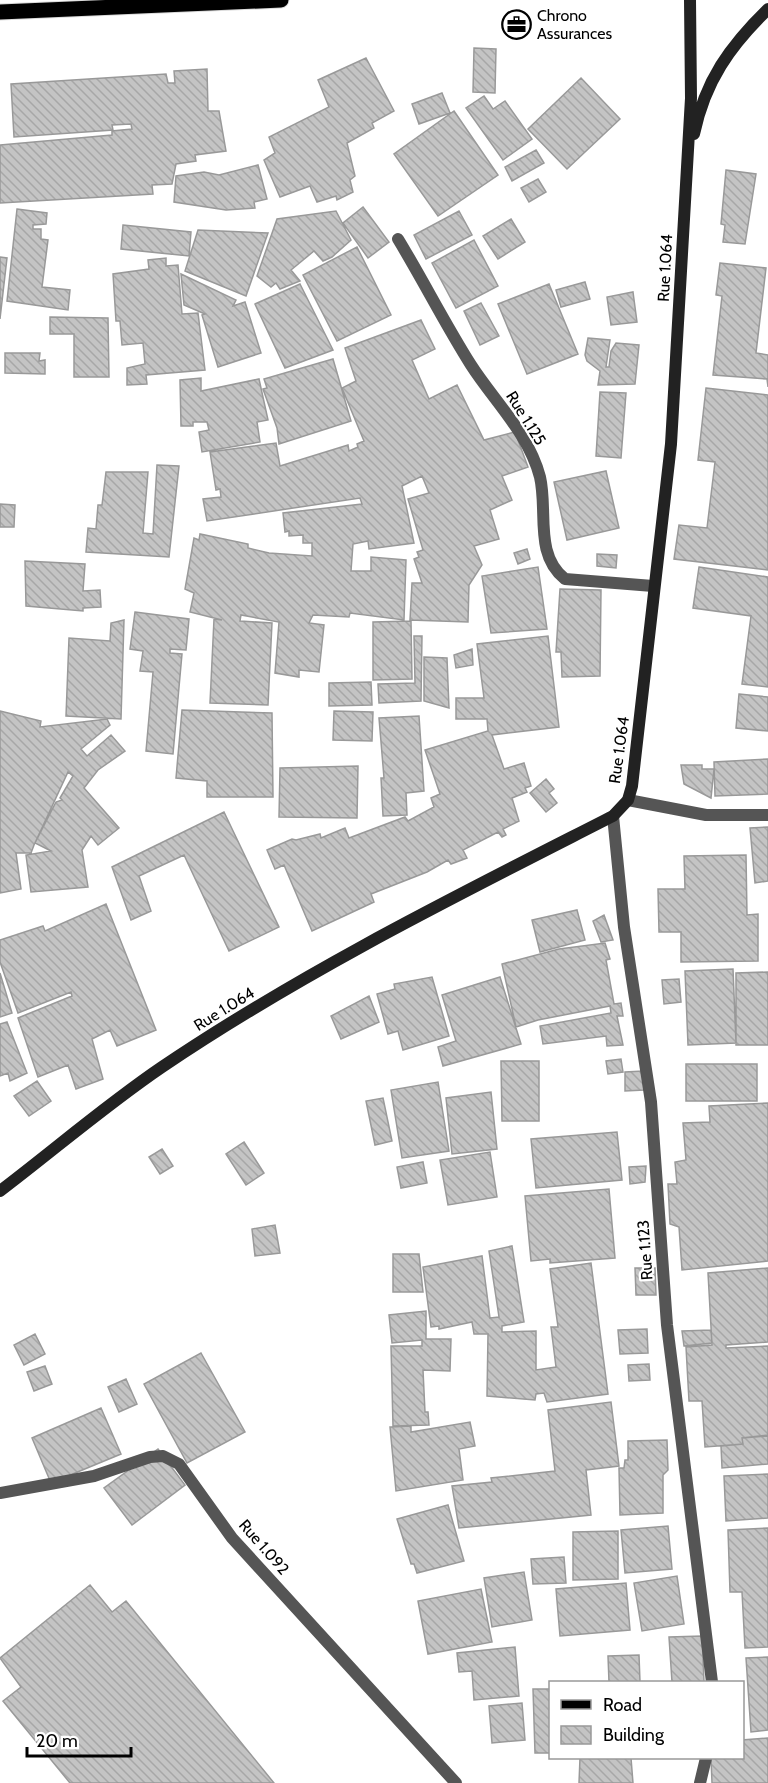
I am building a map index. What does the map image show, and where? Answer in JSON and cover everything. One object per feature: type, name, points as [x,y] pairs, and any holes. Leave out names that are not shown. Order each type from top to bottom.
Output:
[{"type":"main road","points":[[0,12],[281,0]]},
{"type":"main road","name":"Rue 1.064","points":[[0,1191],[161,1068],[246,1014],[425,913],[613,816],[628,800],[633,786],[639,738],[653,586],[671,444],[690,98],[690,0]]},
{"type":"main road","points":[[686,173],[697,122],[726,54],[768,9]]},
{"type":"street","name":"Rue 1.125","points":[[398,239],[471,364],[527,445],[540,477],[547,556],[555,572],[565,579],[653,586]]},
{"type":"street","points":[[628,800],[706,815],[768,815]]},
{"type":"street","name":"Rue 1.123","points":[[613,816],[624,927],[651,1102],[667,1325],[712,1681]]},
{"type":"street","name":"Rue 1.092","points":[[0,1493],[94,1476],[150,1457],[163,1456],[179,1464],[232,1538],[456,1783]]},
{"type":"street","points":[[700,1783],[706,1759]]},
{"type":"building","points":[[474,48],[496,49],[495,93],[473,92]]},
{"type":"building","points":[[366,58],[394,111],[372,123],[374,128],[347,143],[355,176],[350,180],[353,192],[337,200],[336,196],[317,202],[310,186],[280,197],[264,160],[275,153],[269,137],[329,107],[318,80]]},
{"type":"building","points":[[207,69],[208,111],[219,111],[226,151],[195,155],[196,161],[176,164],[172,184],[152,185],[153,194],[0,203],[0,145],[112,135],[112,131],[132,129],[131,124],[112,125],[113,130],[14,137],[11,84],[166,74],[168,83],[175,83],[174,71]]},
{"type":"building","points":[[581,78],[620,119],[567,169],[528,129]]},
{"type":"building","points":[[442,93],[450,113],[419,124],[412,104]]},
{"type":"building","points":[[484,96],[493,109],[505,101],[532,139],[503,160],[466,108]]},
{"type":"building","points":[[454,111],[498,175],[438,216],[394,154]]},
{"type":"building","points":[[536,150],[544,163],[512,181],[505,167]]},
{"type":"building","points":[[258,165],[267,199],[254,202],[255,208],[226,210],[174,202],[176,176],[204,172],[219,175]]},
{"type":"building","points":[[726,170],[756,174],[745,244],[723,242],[725,225],[721,224]]},
{"type":"building","points":[[538,179],[546,192],[529,202],[521,188]]},
{"type":"building","points":[[363,207],[389,242],[368,258],[343,223]]},
{"type":"building","points":[[17,209],[47,213],[46,224],[33,225],[33,229],[41,229],[41,239],[48,240],[42,287],[70,290],[68,310],[7,301]]},
{"type":"building","points":[[336,211],[351,240],[332,257],[323,261],[314,251],[291,270],[300,281],[280,289],[276,283],[271,287],[257,276],[277,219]]},
{"type":"building","points":[[459,211],[472,235],[426,259],[414,235]]},
{"type":"building","points":[[511,219],[525,242],[498,259],[483,236]]},
{"type":"building","points":[[123,225],[191,232],[189,256],[121,249]]},
{"type":"building","points":[[198,230],[268,233],[246,296],[185,271]]},
{"type":"building","points":[[474,240],[498,286],[456,308],[432,263]]},
{"type":"building","points":[[357,247],[391,315],[337,341],[303,275]]},
{"type":"building","points":[[0,257],[7,258],[0,319]]},
{"type":"building","points":[[166,258],[166,266],[178,265],[182,314],[198,313],[205,370],[146,375],[147,384],[127,385],[127,368],[145,364],[143,343],[122,345],[120,321],[116,321],[113,274],[149,269],[148,260]]},
{"type":"building","points":[[720,263],[766,268],[756,353],[768,355],[768,387],[767,379],[713,375],[722,296],[716,295]]},
{"type":"building","points":[[181,274],[236,300],[233,306],[245,302],[261,353],[218,367],[202,315],[205,314],[184,305]]},
{"type":"building","points":[[585,282],[590,299],[561,307],[556,290]]},
{"type":"building","points":[[300,284],[333,350],[285,368],[255,304]]},
{"type":"building","points":[[549,284],[578,354],[527,374],[498,304]]},
{"type":"building","points":[[633,292],[637,322],[611,325],[607,297]]},
{"type":"building","points":[[481,303],[499,336],[480,345],[464,311]]},
{"type":"building","points":[[50,317],[108,318],[109,377],[74,377],[74,334],[50,334]]},
{"type":"building","points":[[421,320],[435,349],[412,360],[429,399],[457,385],[484,440],[515,432],[528,467],[502,476],[512,500],[490,510],[499,539],[474,546],[482,565],[469,585],[468,622],[410,620],[412,583],[422,583],[414,559],[419,557],[417,552],[423,550],[408,499],[429,493],[422,476],[402,486],[414,543],[369,549],[368,541],[353,544],[351,571],[371,571],[371,557],[406,560],[404,620],[350,613],[349,617],[313,615],[309,623],[324,625],[319,672],[299,670],[299,677],[275,673],[279,622],[241,615],[240,621],[272,623],[268,705],[210,703],[214,619],[222,620],[190,612],[194,593],[185,589],[194,538],[199,540],[200,534],[248,544],[248,548],[269,553],[312,556],[312,543],[303,543],[303,535],[289,536],[289,531],[285,532],[283,513],[362,504],[360,498],[207,521],[203,499],[221,497],[220,489],[216,490],[210,452],[276,443],[280,466],[348,445],[349,451],[358,447],[357,444],[364,441],[342,388],[356,381],[345,348]]},
{"type":"building","points":[[588,338],[610,340],[606,367],[609,367],[611,351],[616,343],[639,345],[635,384],[598,385],[600,371],[587,361],[585,355]]},
{"type":"building","points":[[5,353],[40,353],[39,361],[45,360],[45,374],[5,373]]},
{"type":"building","points":[[333,359],[351,421],[279,444],[277,428],[263,389],[267,388],[264,379]]},
{"type":"building","points":[[201,378],[201,391],[259,379],[268,420],[257,422],[260,442],[202,452],[199,432],[209,430],[207,422],[193,422],[193,426],[181,426],[180,380]]},
{"type":"building","points":[[706,388],[768,395],[768,570],[674,559],[679,525],[707,528],[715,462],[698,460]]},
{"type":"building","points":[[600,392],[626,393],[621,458],[596,456]]},
{"type":"building","points":[[157,465],[179,466],[169,557],[86,552],[88,528],[96,529],[98,505],[102,505],[106,472],[148,472],[143,533],[153,534]]},
{"type":"building","points":[[606,471],[619,528],[567,540],[554,482]]},
{"type":"building","points":[[0,504],[15,505],[14,527],[0,527]]},
{"type":"building","points":[[527,549],[530,559],[518,564],[514,553]]},
{"type":"building","points":[[597,554],[617,555],[616,568],[597,566]]},
{"type":"building","points":[[25,561],[85,564],[83,591],[100,590],[101,607],[83,608],[83,611],[26,606]]},
{"type":"building","points":[[538,567],[547,629],[491,633],[482,576]]},
{"type":"building","points":[[699,567],[768,577],[768,687],[742,684],[751,616],[693,608]]},
{"type":"building","points":[[560,589],[601,590],[600,676],[562,677],[561,652],[556,652]]},
{"type":"building","points":[[135,612],[189,619],[186,650],[170,649],[170,653],[182,654],[173,754],[146,751],[153,672],[140,671],[143,651],[130,649]]},
{"type":"building","points":[[124,620],[121,719],[66,716],[69,638],[110,641],[111,623]]},
{"type":"building","points":[[411,621],[412,679],[373,680],[373,622]]},
{"type":"building","points":[[414,636],[422,636],[421,701],[379,703],[378,684],[415,683]]},
{"type":"building","points":[[548,636],[559,727],[492,735],[504,769],[524,763],[531,786],[525,788],[527,792],[512,798],[519,821],[503,829],[506,835],[502,837],[498,832],[463,850],[467,858],[451,864],[448,860],[427,872],[371,894],[374,902],[312,931],[284,865],[275,869],[267,850],[292,839],[320,834],[321,838],[345,828],[349,838],[405,817],[408,821],[434,807],[431,798],[440,794],[425,750],[488,731],[487,719],[456,719],[456,698],[484,698],[477,644]]},
{"type":"building","points":[[472,649],[473,665],[456,668],[454,655]]},
{"type":"building","points":[[424,657],[447,658],[449,708],[424,701]]},
{"type":"building","points":[[371,682],[372,705],[329,706],[329,683]]},
{"type":"building","points":[[739,694],[768,697],[768,731],[736,728]]},
{"type":"building","points":[[182,710],[272,713],[273,797],[207,797],[207,781],[176,778]]},
{"type":"building","points":[[0,711],[41,721],[40,727],[107,719],[110,725],[81,749],[87,756],[111,735],[125,751],[98,770],[84,788],[119,828],[98,845],[91,836],[82,850],[88,887],[31,892],[26,855],[51,851],[35,843],[56,802],[62,800],[60,798],[73,776],[68,772],[34,845],[31,853],[16,853],[21,889],[0,893]]},
{"type":"building","points":[[334,711],[373,712],[372,741],[333,740]]},
{"type":"building","points":[[419,716],[424,791],[406,793],[407,815],[383,816],[381,778],[384,778],[379,718]]},
{"type":"building","points":[[768,759],[768,794],[715,796],[714,762]]},
{"type":"building","points":[[681,765],[702,765],[702,769],[714,769],[711,798],[684,784]]},
{"type":"building","points":[[358,766],[357,818],[279,817],[280,768]]},
{"type":"building","points":[[546,779],[554,789],[549,793],[557,803],[546,812],[530,793]]},
{"type":"building","points":[[224,812],[279,927],[229,951],[184,855],[139,876],[151,911],[131,920],[112,867]]},
{"type":"building","points":[[768,827],[768,881],[755,883],[750,828]]},
{"type":"building","points":[[746,855],[747,915],[758,914],[758,961],[681,962],[681,932],[659,932],[658,889],[685,889],[684,856]]},
{"type":"building","points":[[106,904],[156,1030],[117,1046],[110,1030],[92,1039],[103,1079],[76,1089],[68,1065],[38,1077],[18,1018],[72,996],[71,992],[18,1013],[0,962],[0,940],[43,926],[45,931]]},
{"type":"building","points":[[577,910],[585,940],[540,952],[532,920]]},
{"type":"building","points":[[604,915],[613,940],[601,942],[593,921]]},
{"type":"building","points":[[605,943],[610,959],[606,960],[614,1004],[621,1003],[623,1016],[617,1016],[623,1045],[607,1046],[606,1036],[543,1044],[540,1026],[611,1013],[610,1006],[538,1020],[516,1027],[502,964],[559,949]]},
{"type":"building","points":[[733,969],[736,1043],[688,1045],[685,971]]},
{"type":"building","points":[[768,972],[768,1045],[736,1045],[736,973]]},
{"type":"building","points":[[0,973],[12,1013],[0,1017]]},
{"type":"building","points":[[432,977],[449,1036],[403,1050],[398,1031],[388,1034],[377,994],[395,989],[394,984]]},
{"type":"building","points":[[500,977],[521,1044],[443,1066],[438,1047],[456,1041],[442,995]]},
{"type":"building","points":[[679,979],[681,1002],[664,1004],[662,980]]},
{"type":"building","points":[[369,996],[379,1022],[341,1039],[331,1016]]},
{"type":"building","points":[[7,1022],[27,1073],[10,1081],[8,1073],[0,1076],[0,1024]]},
{"type":"building","points":[[621,1059],[623,1072],[608,1074],[606,1061]]},
{"type":"building","points":[[501,1061],[539,1061],[539,1121],[502,1121]]},
{"type":"building","points":[[686,1064],[757,1064],[757,1101],[686,1101]]},
{"type":"building","points":[[643,1071],[644,1090],[625,1091],[625,1072]]},
{"type":"building","points":[[37,1081],[51,1101],[29,1116],[14,1096]]},
{"type":"building","points":[[438,1082],[449,1151],[402,1158],[391,1090]]},
{"type":"building","points":[[491,1092],[497,1149],[452,1154],[446,1098]]},
{"type":"building","points":[[383,1098],[392,1141],[375,1145],[366,1101]]},
{"type":"building","points":[[768,1103],[768,1261],[682,1270],[679,1227],[670,1224],[668,1184],[677,1184],[675,1162],[686,1160],[683,1123],[710,1122],[709,1106]]},
{"type":"building","points":[[617,1132],[622,1180],[536,1188],[531,1139]]},
{"type":"building","points":[[244,1142],[264,1173],[246,1185],[226,1154]]},
{"type":"building","points":[[162,1149],[173,1166],[160,1174],[149,1157]]},
{"type":"building","points":[[490,1152],[497,1197],[448,1205],[440,1160]]},
{"type":"building","points":[[423,1162],[427,1183],[401,1188],[397,1167]]},
{"type":"building","points":[[646,1166],[645,1182],[630,1184],[629,1167]]},
{"type":"building","points":[[609,1189],[615,1258],[550,1263],[550,1259],[531,1261],[525,1196]]},
{"type":"building","points":[[275,1225],[280,1253],[255,1256],[252,1229]]},
{"type":"building","points":[[512,1246],[524,1322],[502,1326],[502,1332],[536,1331],[536,1370],[556,1367],[551,1327],[558,1327],[550,1269],[591,1263],[608,1394],[547,1402],[544,1393],[536,1394],[535,1400],[487,1396],[488,1334],[474,1334],[472,1322],[439,1329],[439,1326],[431,1327],[423,1267],[482,1256],[490,1318],[499,1317],[489,1251]]},
{"type":"building","points":[[393,1254],[419,1254],[423,1292],[393,1292]]},
{"type":"building","points":[[635,1268],[655,1268],[656,1295],[636,1295]]},
{"type":"building","points":[[768,1268],[768,1342],[726,1345],[726,1348],[768,1346],[768,1436],[742,1438],[743,1444],[705,1447],[702,1401],[689,1401],[686,1347],[712,1345],[708,1273]]},
{"type":"building","points":[[426,1311],[426,1339],[451,1339],[450,1371],[423,1370],[425,1412],[428,1412],[429,1425],[393,1426],[391,1346],[422,1346],[422,1340],[392,1343],[389,1315]]},
{"type":"building","points":[[647,1329],[648,1353],[620,1354],[618,1330]]},
{"type":"building","points":[[711,1330],[712,1343],[684,1346],[682,1331]]},
{"type":"building","points":[[35,1334],[45,1354],[24,1365],[14,1345]]},
{"type":"building","points":[[201,1353],[245,1432],[187,1463],[144,1384]]},
{"type":"building","points":[[649,1364],[650,1380],[629,1381],[628,1365]]},
{"type":"building","points":[[45,1366],[52,1384],[34,1391],[27,1372]]},
{"type":"building","points":[[126,1379],[137,1404],[119,1412],[108,1387]]},
{"type":"building","points":[[611,1402],[619,1466],[586,1470],[591,1515],[459,1528],[452,1486],[492,1482],[491,1478],[555,1471],[548,1410]]},
{"type":"building","points":[[101,1408],[121,1454],[51,1483],[32,1438]]},
{"type":"building","points":[[470,1422],[475,1446],[459,1449],[463,1480],[396,1491],[390,1427],[411,1426],[411,1432]]},
{"type":"building","points":[[768,1435],[768,1464],[722,1468],[721,1446],[743,1444],[742,1438]]},
{"type":"building","points":[[667,1440],[668,1470],[663,1475],[663,1513],[620,1515],[619,1468],[624,1468],[625,1460],[628,1460],[628,1441]]},
{"type":"building","points":[[158,1449],[185,1485],[132,1525],[104,1488]]},
{"type":"building","points":[[768,1474],[768,1518],[726,1521],[724,1476]]},
{"type":"building","points":[[448,1505],[464,1561],[417,1573],[414,1564],[411,1564],[397,1519]]},
{"type":"building","points":[[668,1526],[672,1569],[625,1573],[621,1530]]},
{"type":"building","points":[[768,1528],[768,1647],[745,1648],[742,1592],[730,1592],[728,1530]]},
{"type":"building","points":[[618,1531],[618,1579],[573,1580],[573,1532]]},
{"type":"building","points":[[564,1557],[566,1583],[533,1584],[531,1559]]},
{"type":"building","points":[[524,1572],[532,1620],[492,1627],[484,1578]]},
{"type":"building","points":[[677,1576],[684,1624],[642,1631],[634,1583]]},
{"type":"building","points":[[626,1583],[630,1630],[560,1636],[556,1589]]},
{"type":"building","points":[[90,1585],[112,1612],[126,1601],[274,1783],[70,1783],[3,1701],[21,1687],[0,1658]]},
{"type":"building","points":[[481,1589],[492,1642],[428,1654],[418,1601]]},
{"type":"building","points":[[702,1636],[704,1681],[672,1681],[669,1637]]},
{"type":"building","points":[[515,1647],[519,1696],[474,1700],[472,1671],[459,1672],[457,1653]]},
{"type":"building","points":[[639,1655],[640,1681],[609,1681],[608,1656]]},
{"type":"building","points":[[768,1657],[768,1730],[751,1732],[746,1658]]},
{"type":"building","points":[[533,1689],[549,1689],[549,1753],[535,1753]]},
{"type":"building","points":[[522,1703],[525,1740],[492,1743],[489,1706]]},
{"type":"building","points":[[768,1738],[768,1783],[712,1783],[711,1759],[744,1759],[744,1740]]},
{"type":"building","points":[[580,1759],[631,1759],[633,1783],[579,1783]]},
{"type":"place","name":"Chrono Assurances","points":[[516,24]]}]
